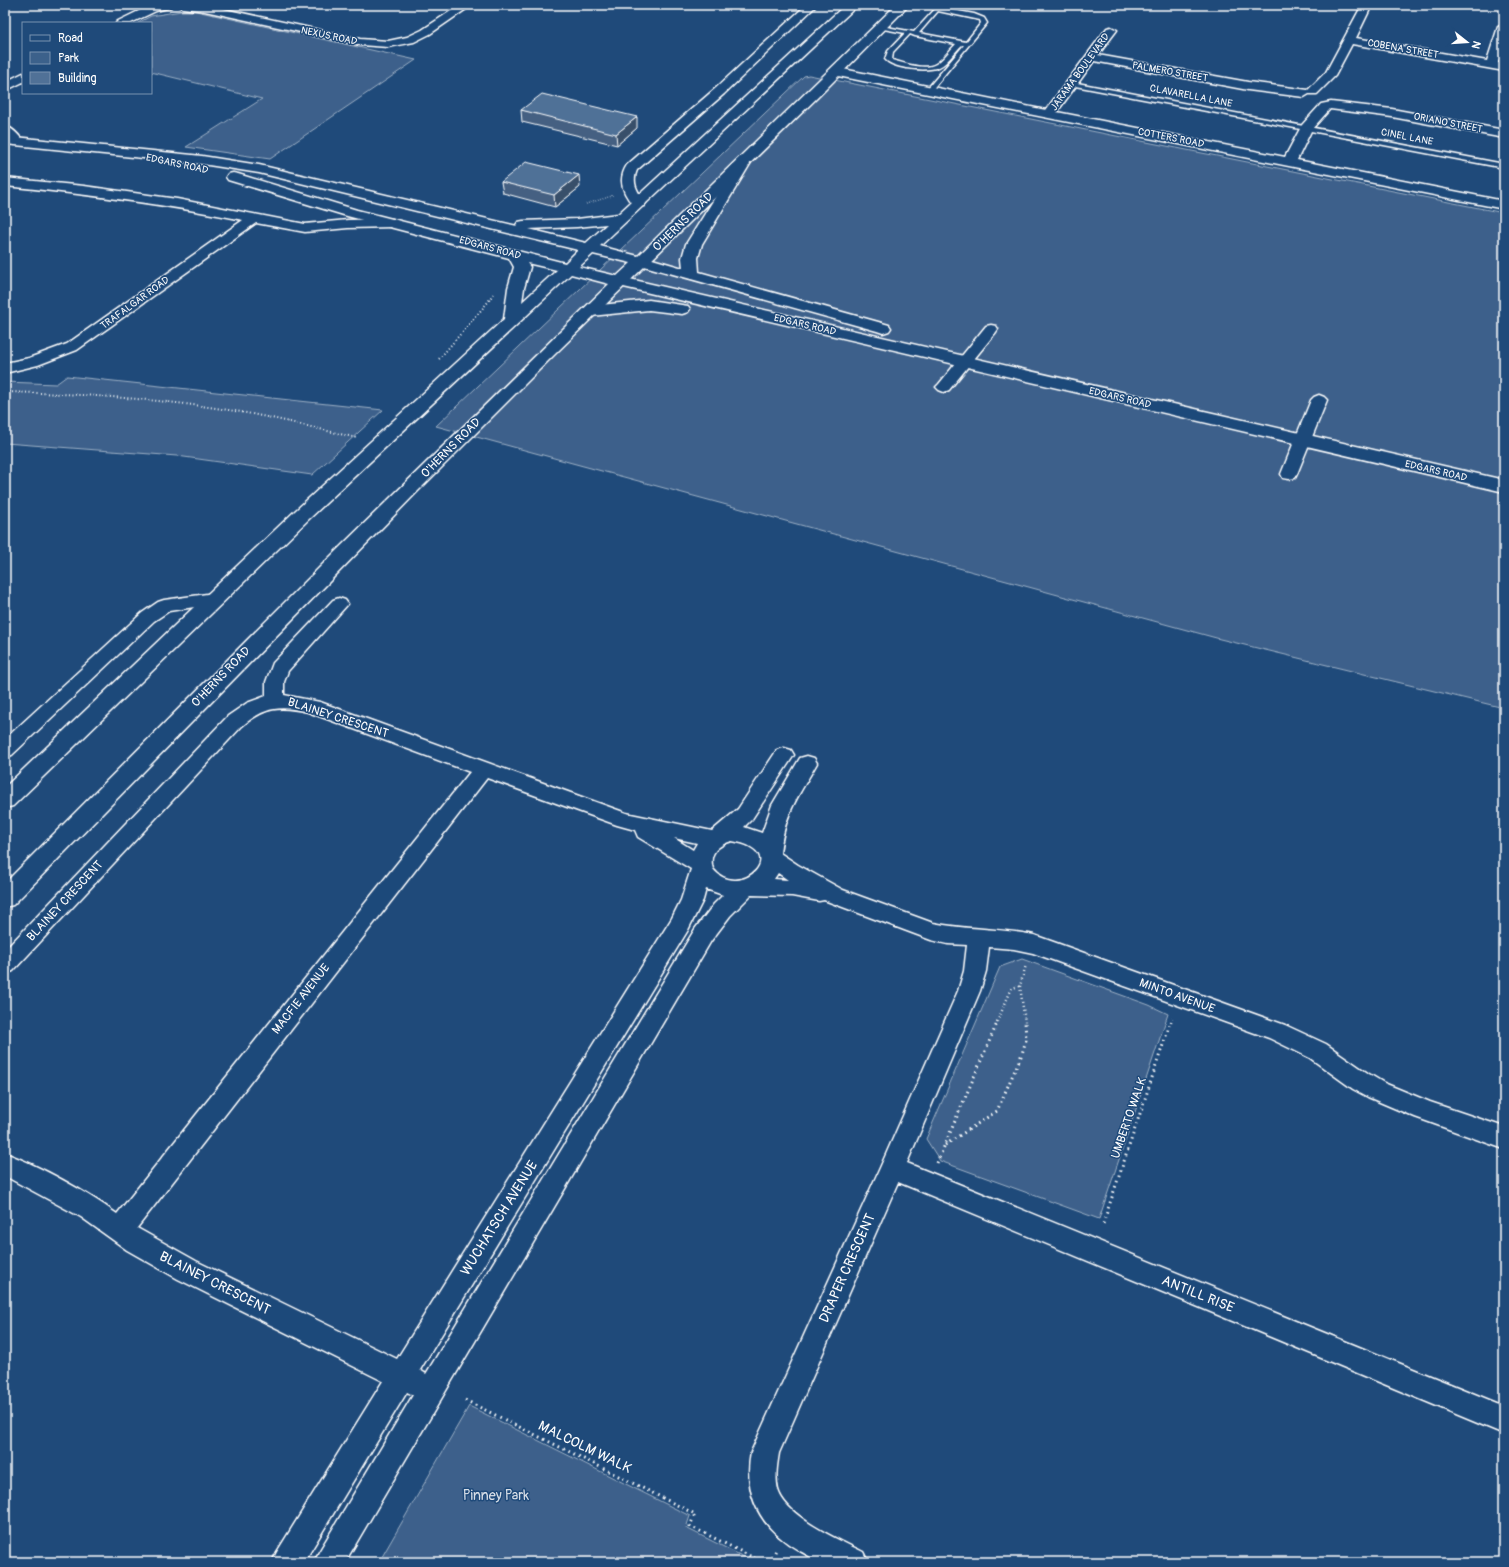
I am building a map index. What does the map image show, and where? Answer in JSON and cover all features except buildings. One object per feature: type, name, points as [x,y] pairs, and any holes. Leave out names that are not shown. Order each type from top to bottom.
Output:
[{"type":"main road","points":[[5,800],[303,514],[512,322],[852,5]]},
{"type":"main road","name":"O'HERNS ROAD","points":[[5,898],[291,606],[620,282],[838,72],[903,5]]},
{"type":"main road","name":"EDGARS ROAD","points":[[11,140],[202,160],[259,169],[642,261],[907,335],[968,356]]},
{"type":"main road","name":"EDGARS ROAD","points":[[109,150],[226,175],[338,209],[620,282],[787,321],[968,356],[1306,436],[1504,486]]},
{"type":"main road","points":[[691,275],[690,258],[694,244],[743,164]]},
{"type":"main road","points":[[502,228],[533,223],[577,223],[623,218]]},
{"type":"main road","points":[[512,322],[516,288],[522,268],[515,255]]},
{"type":"main road","points":[[591,311],[649,305],[787,321]]},
{"type":"main road","name":"EDGARS ROAD","points":[[1306,436],[1504,471]]},
{"type":"street","points":[[124,22],[153,8],[167,5]]},
{"type":"street","name":"NEXUS ROAD","points":[[183,5],[205,8],[360,42],[388,44],[410,40],[426,32],[467,5]]},
{"type":"street","points":[[639,203],[631,195],[627,180],[632,168],[720,91],[812,5]]},
{"type":"street","points":[[1290,162],[1317,101],[1367,5]]},
{"type":"street","points":[[1492,64],[1504,27]]},
{"type":"street","name":"JARAMA BOULEVARD","points":[[1049,114],[1111,30]]},
{"type":"street","name":"COBENA STREET","points":[[1350,40],[1504,66]]},
{"type":"street","name":"PALMERO STREET","points":[[1091,57],[1248,86],[1317,101]]},
{"type":"street","name":"COTTERS ROAD","points":[[838,72],[1504,205]]},
{"type":"street","points":[[1306,128],[1317,101],[1331,74]]},
{"type":"street","points":[[5,87],[22,78]]},
{"type":"street","name":"ORIANO STREET","points":[[1317,101],[1392,113],[1504,134]]},
{"type":"street","points":[[5,130],[11,140]]},
{"type":"street","points":[[5,182],[84,190],[161,201],[313,228],[348,224],[392,223]]},
{"type":"street","name":"TRAFALGAR ROAD","points":[[5,368],[33,362],[72,347],[254,218]]},
{"type":"street","points":[[944,387],[991,328]]},
{"type":"street","points":[[1289,474],[1306,436],[1319,400]]},
{"type":"street","points":[[5,750],[148,617],[164,606],[214,599]]},
{"type":"street","points":[[275,700],[275,682],[280,668],[339,604]]},
{"type":"street","name":"BLAINEY CRESCENT","points":[[5,965],[235,721],[254,706],[275,700],[284,700],[312,707],[624,820],[717,838]]},
{"type":"street","points":[[784,755],[745,814],[703,850],[701,866],[706,876],[713,883],[734,889],[758,883],[766,875],[771,867],[771,832],[778,812],[807,763]]},
{"type":"street","name":"MACFIE AVENUE","points":[[120,1230],[483,769]]},
{"type":"street","name":"BLAINEY CRESCENT","points":[[624,820],[701,866]]},
{"type":"street","points":[[717,838],[732,833],[745,834],[756,838],[764,844],[770,855]]},
{"type":"street","name":"MINTO AVENUE","points":[[770,855],[791,871],[835,896]]},
{"type":"street","name":"WUCHATSCH AVENUE","points":[[288,1562],[401,1375],[680,924],[692,900],[701,866]]},
{"type":"street","points":[[329,1562],[703,935],[722,910],[746,887]]},
{"type":"street","name":"MINTO AVENUE","points":[[746,887],[792,888],[835,896],[931,931],[978,938],[1014,940],[1034,944],[1297,1039],[1319,1051],[1348,1073],[1375,1089],[1406,1103],[1504,1138]]},
{"type":"street","name":"DRAPER CRESCENT","points":[[853,1562],[813,1542],[787,1526],[772,1508],[765,1491],[762,1472],[765,1452],[970,991],[977,968],[978,938]]},
{"type":"street","name":"BLAINEY CRESCENT","points":[[5,1164],[90,1209],[136,1242],[187,1270],[431,1390]]},
{"type":"street","name":"ANTILL RISE","points":[[892,1168],[1504,1420]]},
{"type":"lane","points":[[929,90],[981,28],[984,23],[982,19],[934,8],[912,33],[890,52],[888,59],[890,61],[919,67],[935,68],[960,42]]},
{"type":"lane","points":[[881,28],[967,44]]},
{"type":"lane","name":"CLAVARELLA LANE","points":[[1072,84],[1306,128]]},
{"type":"lane","name":"CINEL LANE","points":[[1306,128],[1504,166]]},
{"type":"path","points":[[5,392],[86,395],[167,402],[270,418],[358,438]]},
{"type":"path","points":[[944,1146],[997,1111],[1003,1099],[1022,1054],[1026,1040],[1026,1029],[1020,986],[1034,944]]},
{"type":"path","points":[[928,1183],[1012,988],[1020,986]]},
{"type":"path","name":"UMBERTO WALK","points":[[1103,1224],[1172,1018]]},
{"type":"path","name":"MALCOLM WALK","points":[[465,1400],[695,1514],[690,1526],[762,1562]]},
{"type":"green space","points":[[181,11],[196,11],[416,60],[270,159],[186,147],[262,99],[152,72],[152,22],[140,22],[151,16]]},
{"type":"green space","points":[[809,75],[1504,213],[1504,708],[1220,639],[436,426],[804,76]]},
{"type":"green space","points":[[67,376],[383,410],[312,475],[177,456],[5,443],[5,382],[56,384]]},
{"type":"green space","points":[[1022,959],[1149,1005],[1168,1014],[1099,1219],[940,1161],[926,1139],[1000,967]]},
{"type":"green space","name":"Pinney Park","points":[[469,1406],[690,1516],[686,1528],[754,1562],[379,1562]]}]
